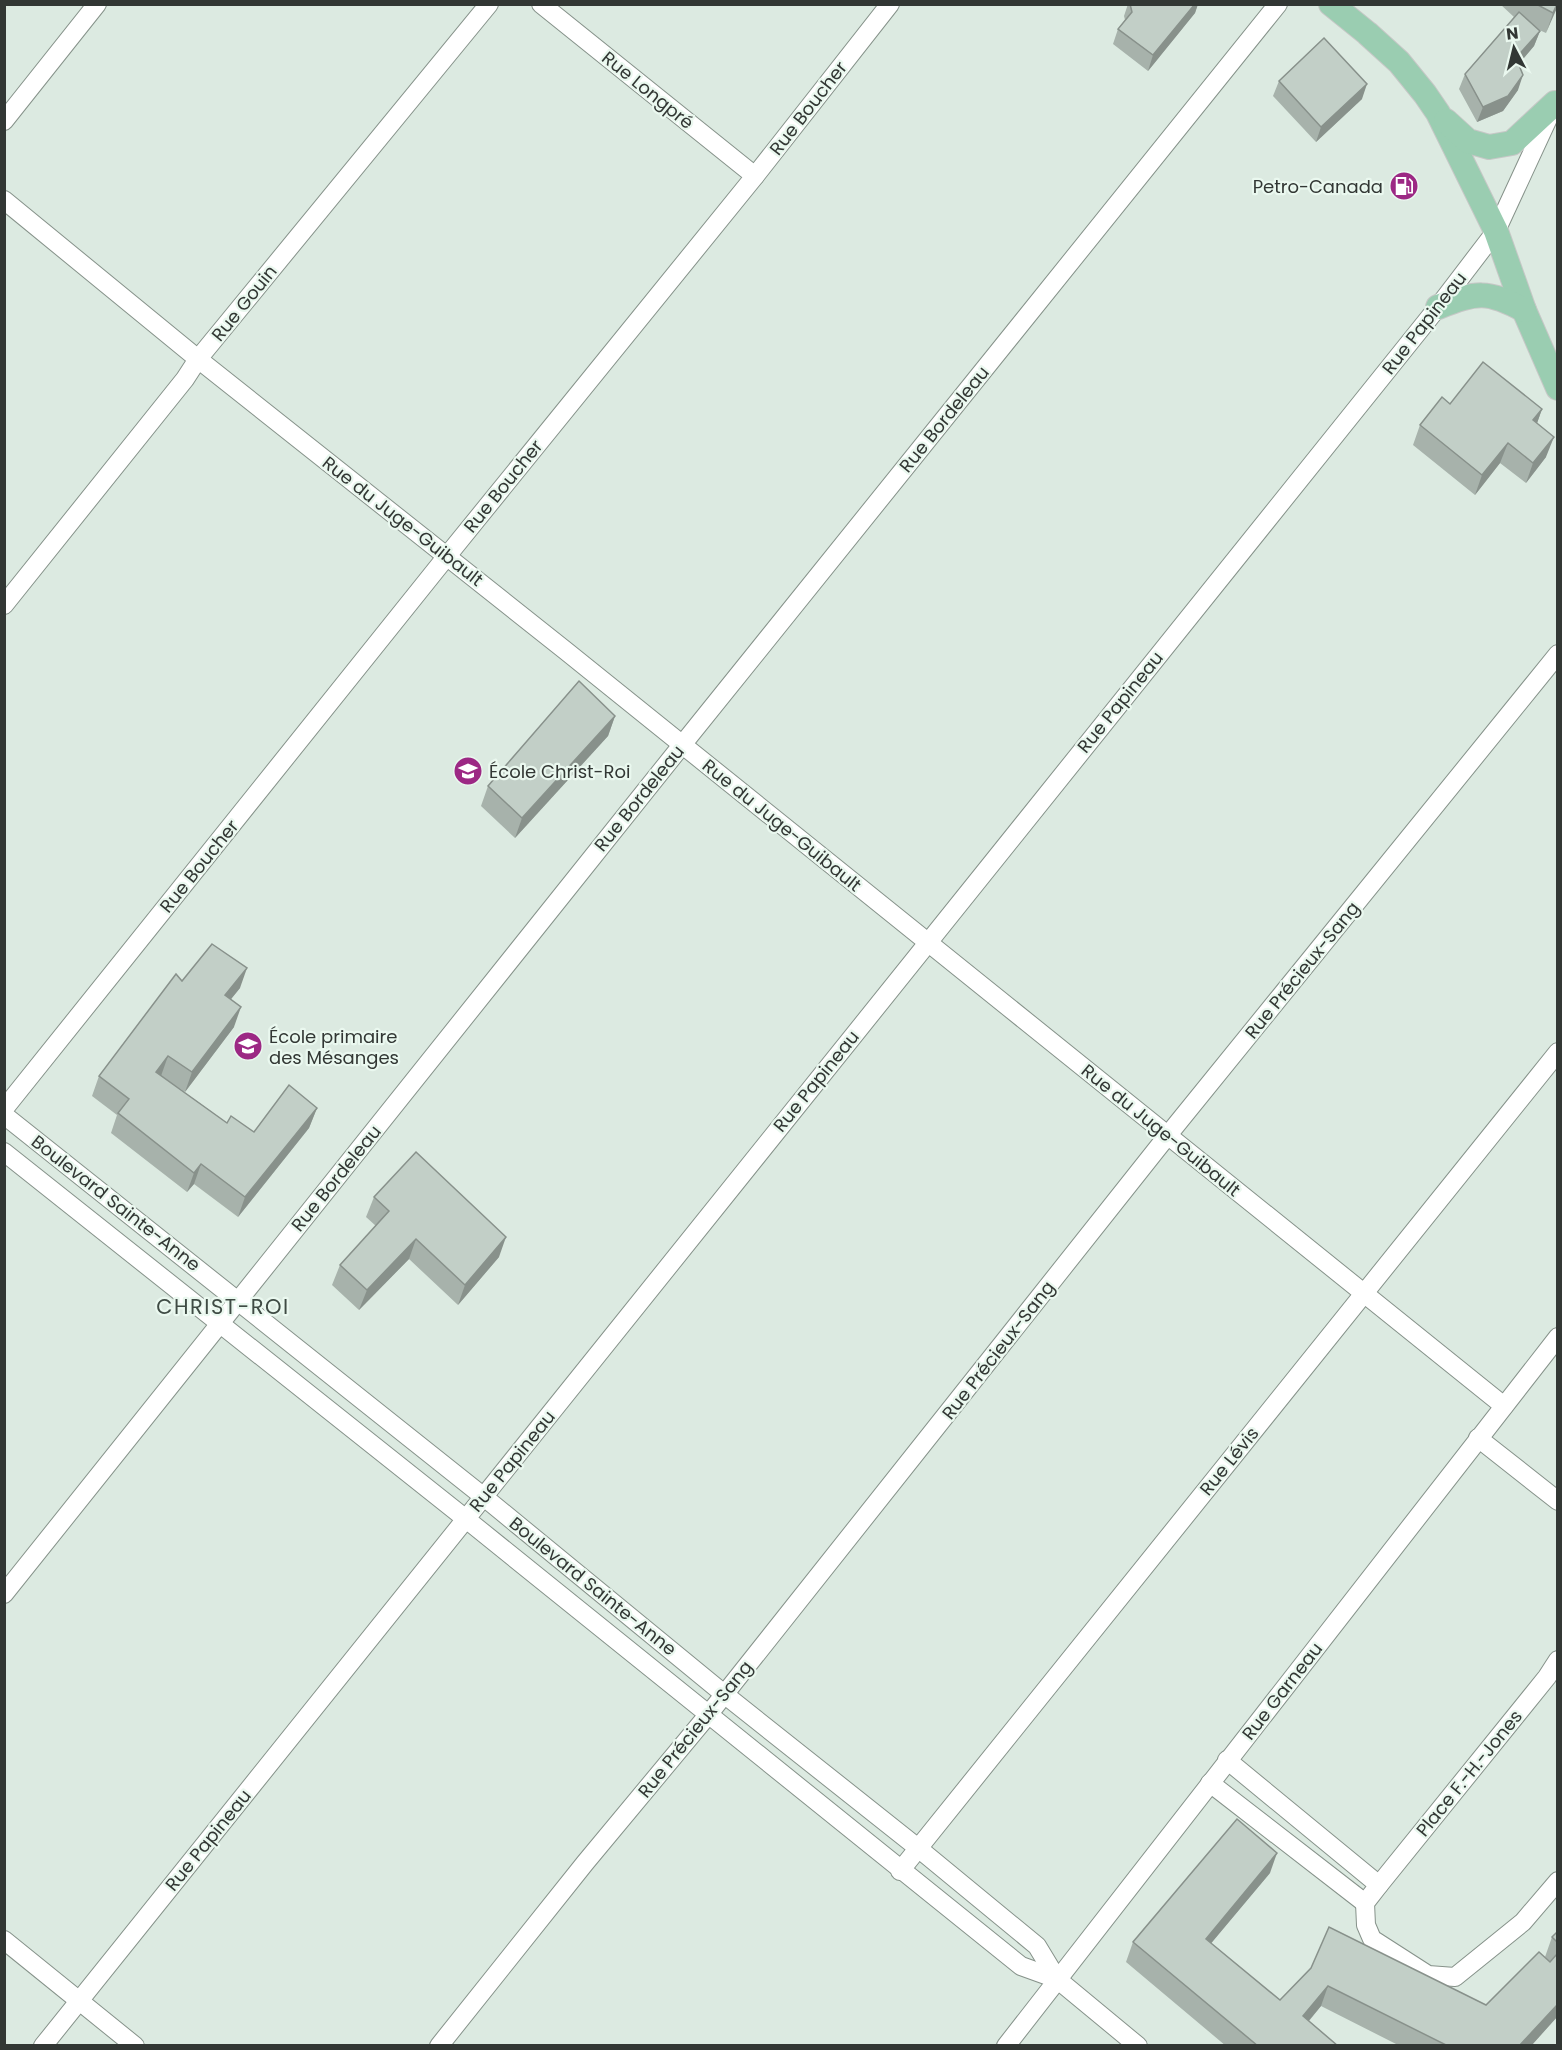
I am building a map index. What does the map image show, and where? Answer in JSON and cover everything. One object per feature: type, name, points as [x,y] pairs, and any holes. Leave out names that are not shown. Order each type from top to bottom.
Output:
[{"type":"main road","points":[[1331,4],[1399,62],[1438,113],[1496,231],[1524,310],[1557,388]]},
{"type":"main road","points":[[1438,113],[1468,141],[1490,147],[1512,142],[1556,100]]},
{"type":"main road","points":[[1438,307],[1479,294],[1502,298],[1524,310]]},
{"type":"street","points":[[4,121],[97,4]]},
{"type":"street","name":"Rue Gouin","points":[[4,605],[185,379],[198,359],[489,4]]},
{"type":"street","name":"Rue Longpré","points":[[541,4],[755,176]]},
{"type":"street","name":"Rue Boucher","points":[[4,1109],[755,176],[890,4]]},
{"type":"street","name":"Rue Bordeleau","points":[[4,1594],[1278,4]]},
{"type":"street","name":"Rue Papineau","points":[[43,2046],[1438,307],[1496,231],[1556,100]]},
{"type":"street","name":"Rue du Juge-Guibault","points":[[4,200],[198,359],[447,556],[1504,1406]]},
{"type":"street","name":"Rue Précieux-Sang","points":[[439,2046],[578,1872],[708,1715],[1168,1135],[1557,654]]},
{"type":"street","name":"Rue Lévis","points":[[900,1871],[1557,1052]]},
{"type":"street","name":"Boulevard Sainte-Anne","points":[[4,1115],[239,1300],[724,1694],[918,1848],[1037,1946],[1057,1979]]},
{"type":"street","name":"Boulevard Sainte-Anne","points":[[4,1152],[466,1519],[900,1871],[1021,1966],[1057,1979],[1138,2046]]},
{"type":"street","name":"Rue Garneau","points":[[1006,2046],[1557,1336]]},
{"type":"street","points":[[1478,1438],[1557,1502]]},
{"type":"street","name":"Place F.-H.-Jones","points":[[1365,1903],[1547,1677],[1557,1660]]},
{"type":"street","points":[[1227,1760],[1379,1885]]},
{"type":"street","points":[[1210,1783],[1365,1903],[1366,1925],[1372,1939],[1428,1974],[1455,1977],[1523,1922],[1557,1881]]},
{"type":"street","points":[[4,1940],[135,2046]]},
{"type":"building","points":[[1130,4],[1195,4],[1153,55],[1118,29],[1132,12]]},
{"type":"building","points":[[1536,4],[1557,4],[1553,13]]},
{"type":"building","points":[[1519,12],[1540,31],[1516,58],[1523,75],[1508,96],[1483,107],[1465,74]]},
{"type":"building","points":[[1324,38],[1367,84],[1321,127],[1279,81]]},
{"type":"building","points":[[1483,362],[1542,409],[1533,420],[1554,437],[1533,463],[1508,443],[1482,475],[1420,425],[1442,397],[1450,404]]},
{"type":"building","points":[[579,681],[615,716],[522,818],[488,786]]},
{"type":"building","points":[[212,944],[247,968],[225,995],[241,1007],[192,1072],[168,1056],[156,1072],[227,1123],[231,1116],[254,1132],[289,1085],[317,1108],[245,1197],[201,1164],[194,1173],[118,1113],[129,1099],[99,1076],[176,974],[182,981]]},
{"type":"building","points":[[416,1152],[506,1237],[465,1285],[416,1239],[367,1290],[340,1265],[389,1211],[374,1197]]},
{"type":"building","points":[[1237,1819],[1277,1853],[1206,1939],[1280,2000],[1311,1968],[1329,1927],[1486,2005],[1539,1952],[1550,1962],[1557,1954],[1557,2005],[1519,2046],[1448,2046],[1328,1986],[1303,2016],[1338,2046],[1258,2046],[1133,1942]]},
{"type":"building","points":[[1557,1932],[1557,1942],[1552,1937]]},
{"type":"place","name":"Petro-Canada","points":[[1404,186]]},
{"type":"place","name":"École Christ-Roi","points":[[468,771]]},
{"type":"place","name":"École primaire des Mésanges","points":[[248,1046]]},
{"type":"district","name":"CHRIST-ROI","points":[[223,1306]]}]
